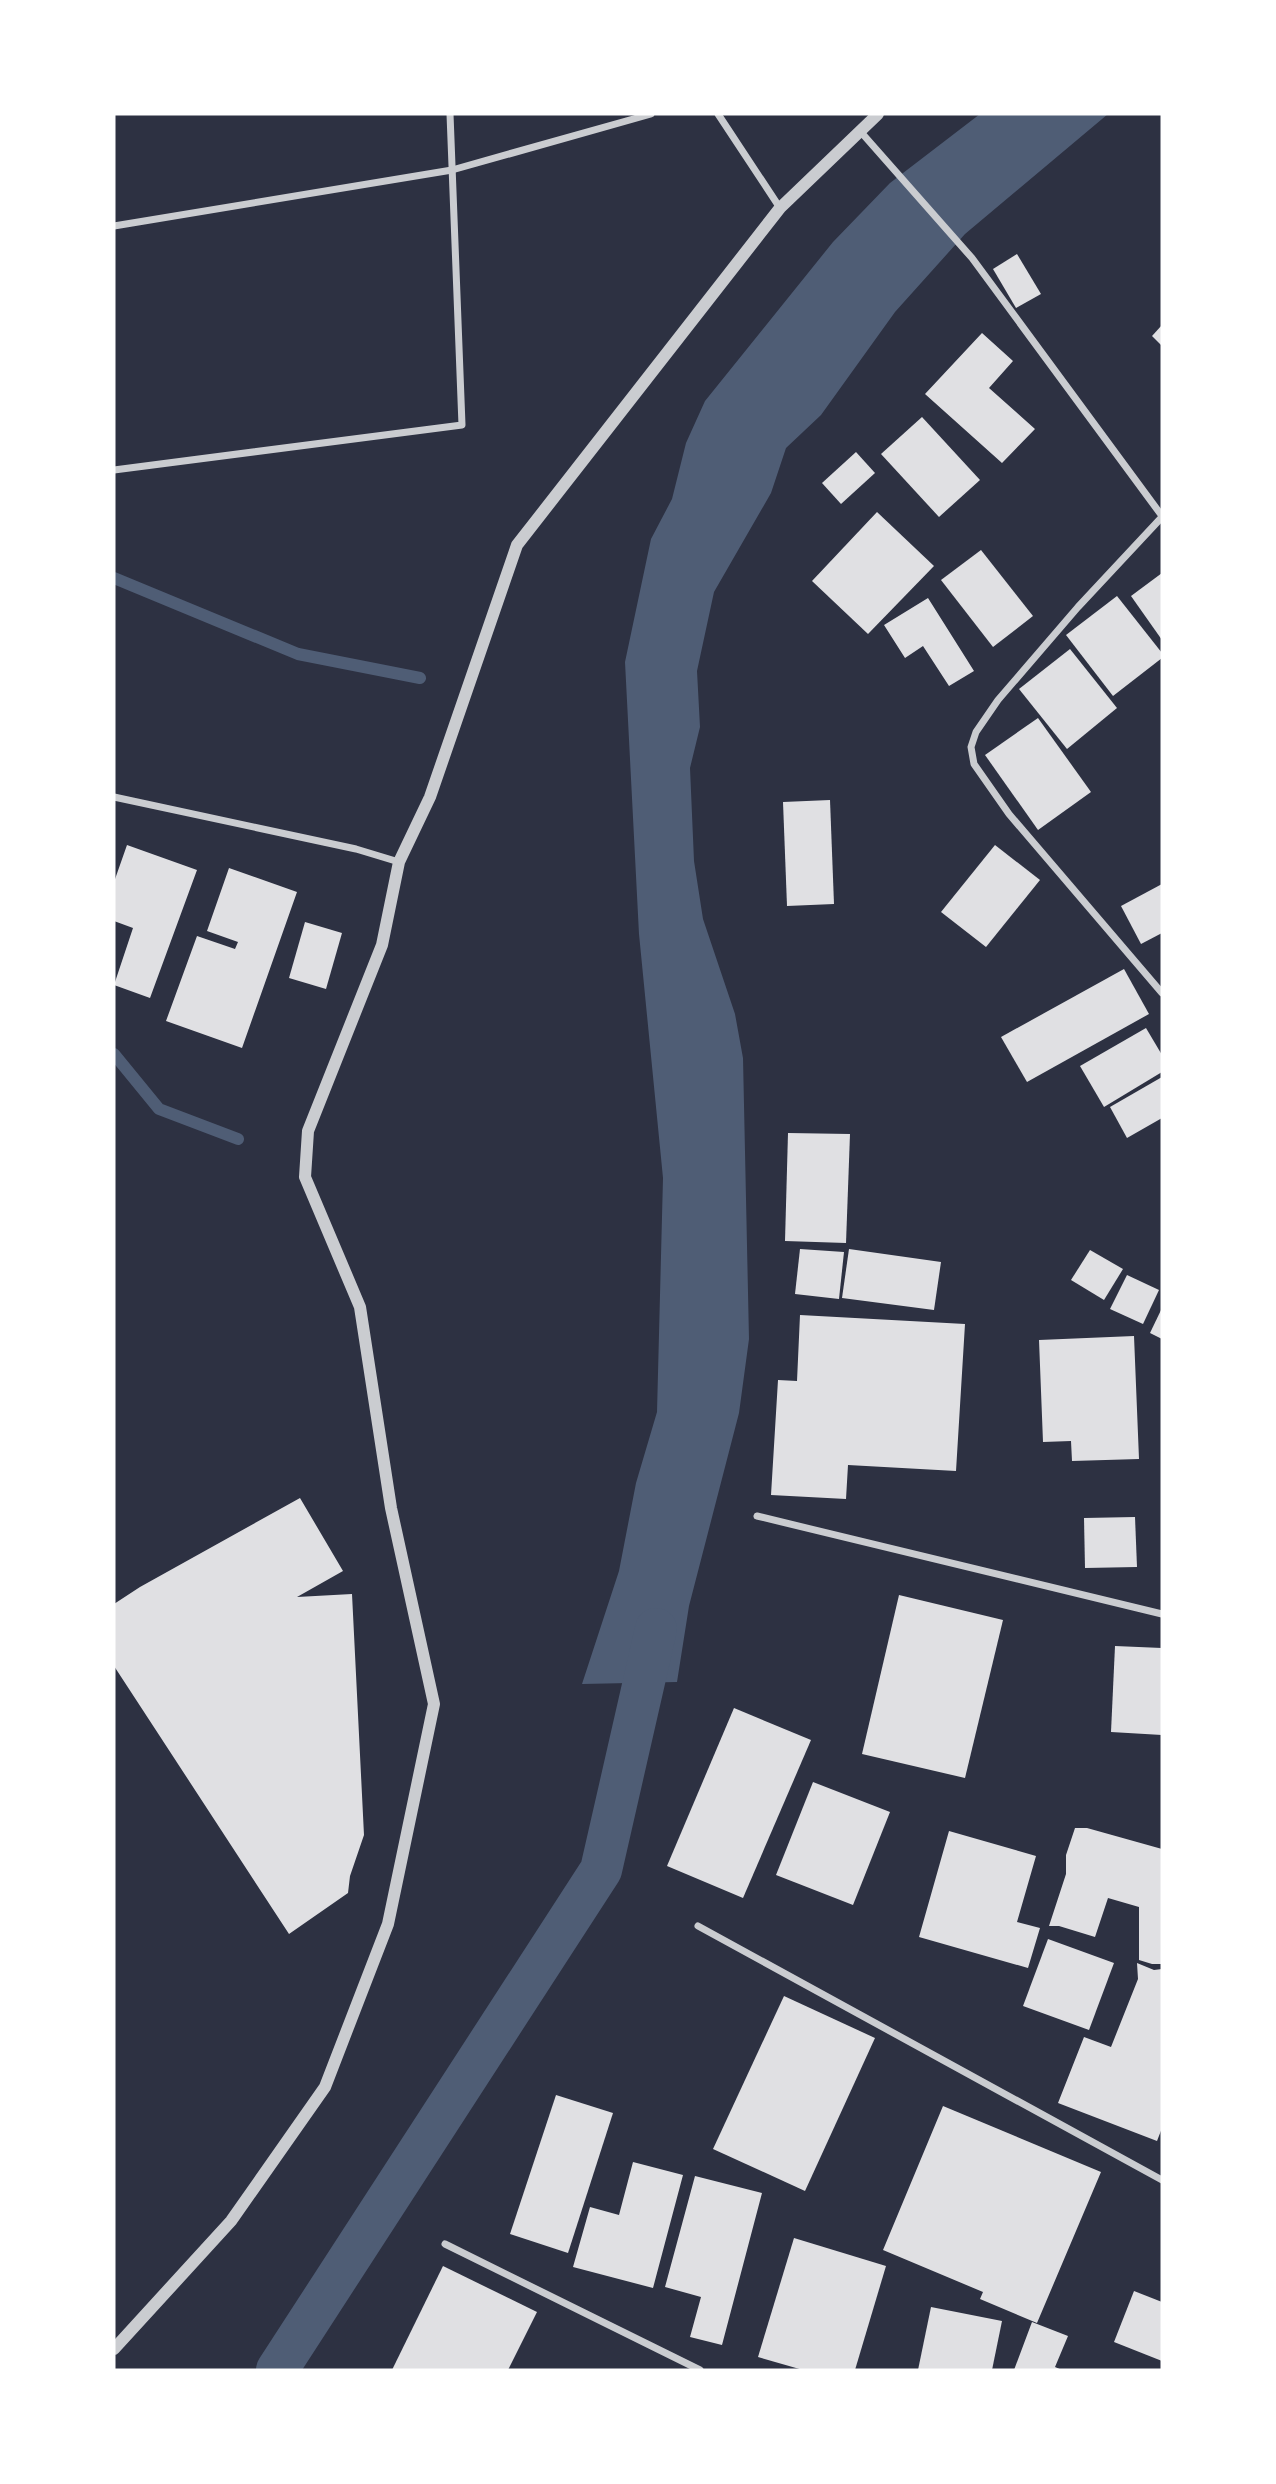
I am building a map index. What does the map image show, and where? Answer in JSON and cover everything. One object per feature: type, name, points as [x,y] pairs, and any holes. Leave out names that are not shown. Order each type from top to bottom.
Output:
[{"type":"street","points":[[114,470],[462,425],[450,114]]},
{"type":"street","points":[[114,226],[452,170],[650,114]]},
{"type":"street","points":[[718,114],[780,208]]},
{"type":"street","points":[[114,2349],[231,2221],[325,2087],[388,1924],[434,1704],[391,1508],[360,1307],[305,1177],[307,1131],[382,945],[399,863],[430,797],[517,545],[780,208],[878,114]]},
{"type":"street","points":[[860,131],[972,258],[1162,516],[1078,607],[998,700],[976,732],[971,747],[974,764],[1009,814],[1162,993]]},
{"type":"street","points":[[114,797],[343,846],[399,863]]},
{"type":"street","points":[[757,1516],[1162,1614]]},
{"type":"street","points":[[698,1926],[1162,2180]]},
{"type":"street","points":[[445,2244],[700,2370]]},
{"type":"water","points":[[980,114],[1108,114],[965,234],[895,312],[821,415],[786,448],[771,493],[714,592],[697,671],[700,727],[690,768],[694,861],[703,919],[735,1014],[743,1058],[749,1339],[739,1413],[689,1606],[677,1682],[582,1684],[619,1571],[636,1483],[657,1412],[663,1178],[639,934],[625,662],[651,539],[672,499],[686,443],[705,401],[833,242],[890,183]]},
{"type":"building","points":[[1017,254],[1041,294],[1016,308],[993,269]]},
{"type":"building","points":[[1162,325],[1162,346],[1152,336]]},
{"type":"building","points":[[982,333],[1013,361],[989,388],[1035,429],[1002,463],[925,394]]},
{"type":"building","points":[[922,417],[980,480],[939,517],[881,454]]},
{"type":"building","points":[[856,452],[875,473],[841,504],[822,483]]},
{"type":"building","points":[[877,512],[934,566],[868,634],[812,581]]},
{"type":"building","points":[[981,550],[1033,616],[993,647],[941,580]]},
{"type":"building","points":[[1162,573],[1162,640],[1131,596]]},
{"type":"building","points":[[1117,596],[1162,653],[1162,658],[1113,696],[1066,635]]},
{"type":"building","points":[[928,598],[974,671],[949,686],[923,646],[905,658],[884,625]]},
{"type":"building","points":[[1070,649],[1117,708],[1067,749],[1019,689]]},
{"type":"building","points":[[1038,718],[1091,792],[1038,830],[985,755]]},
{"type":"building","points":[[830,800],[834,904],[787,906],[783,802]]},
{"type":"building","points":[[127,845],[197,870],[150,998],[114,985],[133,928],[114,921],[114,882]]},
{"type":"building","points":[[995,845],[1040,880],[986,947],[941,912]]},
{"type":"building","points":[[229,868],[297,892],[242,1048],[166,1021],[197,936],[235,949],[238,942],[207,931]]},
{"type":"building","points":[[1162,884],[1162,933],[1141,944],[1121,906]]},
{"type":"building","points":[[305,922],[342,933],[326,989],[289,978]]},
{"type":"building","points":[[1124,969],[1149,1014],[1027,1082],[1001,1037]]},
{"type":"building","points":[[1146,1028],[1162,1055],[1162,1072],[1104,1107],[1080,1066]]},
{"type":"building","points":[[1162,1077],[1162,1118],[1127,1138],[1110,1107]]},
{"type":"building","points":[[788,1133],[850,1134],[846,1243],[785,1241]]},
{"type":"building","points":[[800,1249],[844,1252],[839,1299],[795,1294]]},
{"type":"building","points":[[849,1249],[941,1262],[934,1310],[842,1298]]},
{"type":"building","points":[[1090,1250],[1123,1269],[1104,1300],[1071,1280]]},
{"type":"building","points":[[1127,1275],[1159,1290],[1143,1324],[1110,1309]]},
{"type":"building","points":[[1162,1308],[1162,1339],[1150,1333]]},
{"type":"building","points":[[800,1315],[965,1324],[956,1471],[848,1465],[846,1499],[771,1495],[778,1380],[797,1381]]},
{"type":"building","points":[[1134,1336],[1139,1459],[1072,1461],[1071,1441],[1043,1442],[1039,1340]]},
{"type":"building","points":[[300,1498],[343,1571],[297,1597],[352,1594],[364,1835],[350,1876],[348,1893],[289,1934],[114,1666],[114,1604]]},
{"type":"building","points":[[1135,1517],[1137,1567],[1085,1568],[1084,1518]]},
{"type":"building","points":[[899,1595],[1003,1620],[965,1778],[862,1754]]},
{"type":"building","points":[[1115,1646],[1162,1648],[1162,1735],[1111,1732]]},
{"type":"building","points":[[734,1708],[811,1740],[743,1898],[667,1866]]},
{"type":"building","points":[[813,1782],[890,1812],[853,1905],[776,1875]]},
{"type":"building","points":[[1075,1828],[1087,1828],[1162,1849],[1162,1964],[1139,1960],[1139,1907],[1108,1898],[1095,1937],[1059,1926],[1049,1926],[1066,1874],[1066,1855]]},
{"type":"building","points":[[949,1831],[1036,1856],[1017,1922],[1040,1928],[1028,1968],[919,1937]]},
{"type":"building","points":[[1048,1939],[1114,1963],[1089,2030],[1023,2006]]},
{"type":"building","points":[[1137,1963],[1154,1970],[1162,1969],[1162,2128],[1157,2141],[1058,2103],[1084,2037],[1111,2047],[1138,1979]]},
{"type":"building","points":[[784,1996],[875,2038],[805,2191],[713,2149]]},
{"type":"building","points":[[556,2095],[613,2113],[568,2253],[510,2234]]},
{"type":"building","points":[[943,2106],[1101,2172],[1037,2323],[980,2299],[983,2292],[883,2250]]},
{"type":"building","points":[[633,2162],[683,2175],[653,2288],[573,2267],[590,2207],[619,2215]]},
{"type":"building","points":[[695,2176],[762,2193],[722,2345],[690,2337],[701,2297],[665,2287]]},
{"type":"building","points":[[794,2238],[886,2266],[855,2370],[803,2370],[758,2357]]},
{"type":"building","points":[[443,2266],[537,2312],[508,2370],[392,2370]]},
{"type":"building","points":[[1134,2291],[1162,2302],[1162,2361],[1114,2342]]},
{"type":"building","points":[[931,2307],[1002,2321],[992,2370],[918,2370]]},
{"type":"building","points":[[1032,2322],[1068,2336],[1055,2367],[1062,2370],[1014,2370]]},
{"type":"waterway","points":[[114,578],[298,654],[420,678]]},
{"type":"waterway","points":[[114,1054],[159,1109],[238,1139]]},
{"type":"waterway","points":[[277,2370],[601,1870],[656,1629]]}]
